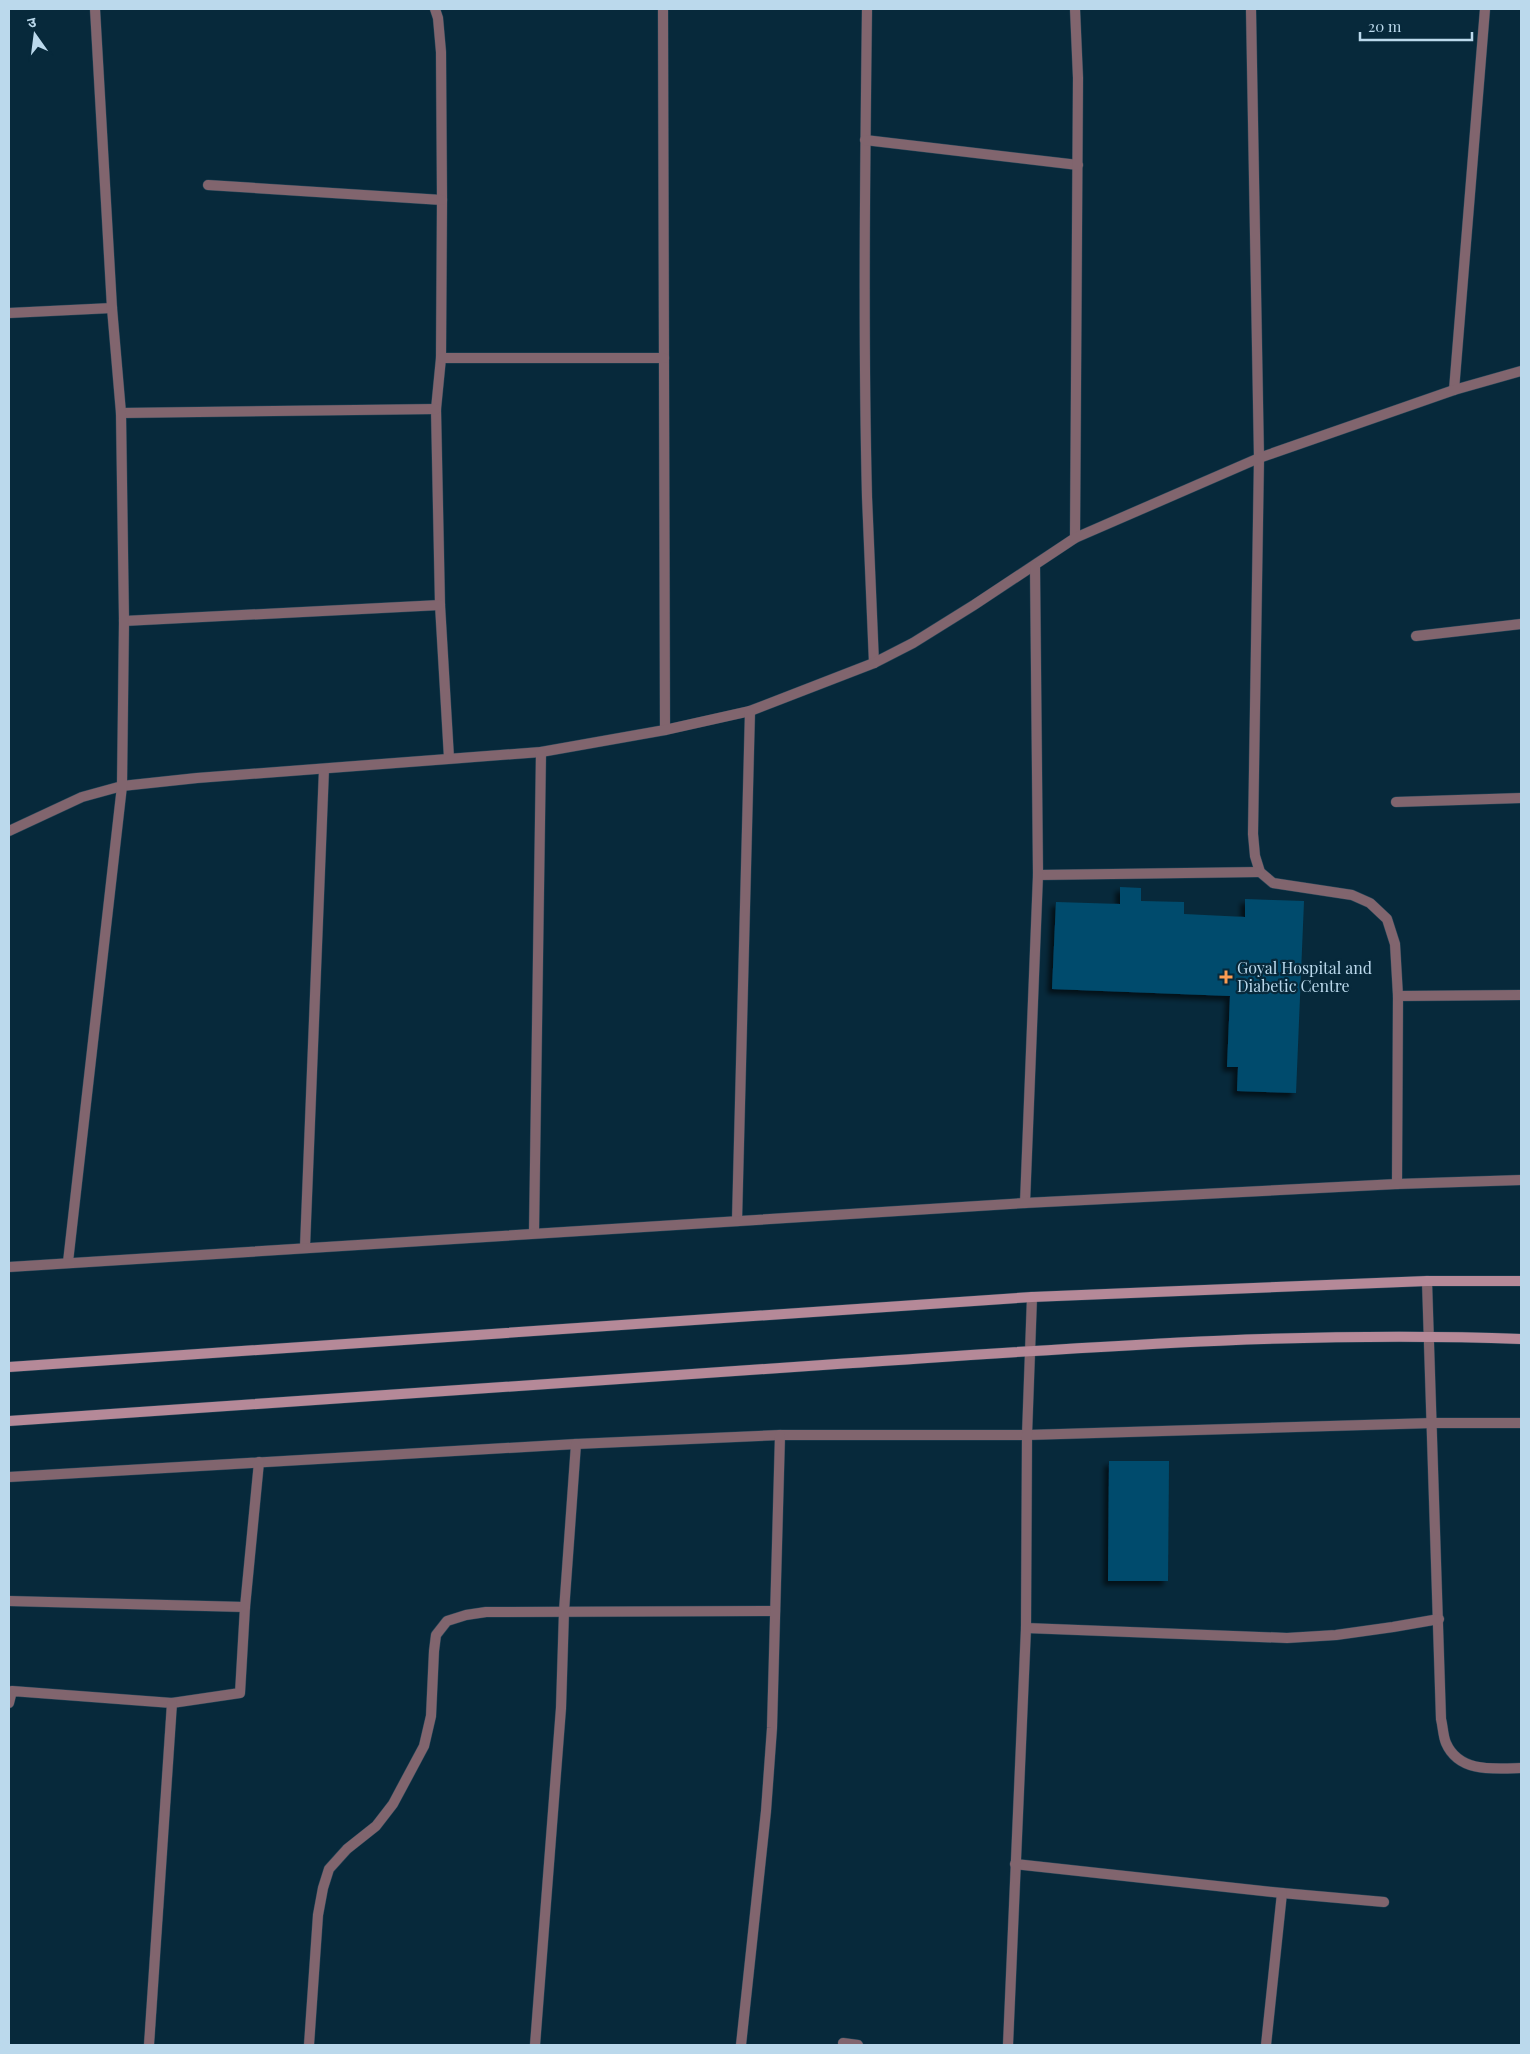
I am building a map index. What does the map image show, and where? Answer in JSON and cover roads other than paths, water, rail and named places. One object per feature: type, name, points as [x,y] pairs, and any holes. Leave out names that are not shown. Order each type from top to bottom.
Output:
[{"type":"main road","points":[[9,1367],[1032,1297],[1426,1281],[1521,1281]]},
{"type":"main road","points":[[9,1421],[1031,1351],[1232,1340],[1428,1335],[1521,1339]]},
{"type":"street","points":[[68,1262],[122,786],[124,621],[122,413],[112,308],[95,9]]},
{"type":"street","points":[[435,9],[438,18],[441,52],[442,200],[441,358],[436,409],[440,605],[449,758]]},
{"type":"street","points":[[663,9],[665,730]]},
{"type":"street","points":[[867,9],[865,140],[867,478],[874,664]]},
{"type":"street","points":[[1075,9],[1078,78],[1075,538]]},
{"type":"street","points":[[1251,9],[1259,458],[1253,834],[1255,856],[1260,872],[1274,883],[1352,895],[1370,903],[1387,919],[1395,944],[1398,996],[1397,1184]]},
{"type":"street","points":[[1454,390],[1485,9]]},
{"type":"street","points":[[865,140],[1078,165]]},
{"type":"street","points":[[208,185],[442,200]]},
{"type":"street","points":[[9,313],[112,308]]},
{"type":"street","points":[[441,358],[664,358]]},
{"type":"street","points":[[9,831],[82,797],[122,786],[198,778],[541,752],[665,730],[750,711],[874,664],[913,643],[1035,566],[1075,538],[1259,458],[1454,390],[1521,371]]},
{"type":"street","points":[[122,413],[436,409]]},
{"type":"street","points":[[1025,1203],[1038,875],[1035,566]]},
{"type":"street","points":[[124,621],[440,605]]},
{"type":"street","points":[[1416,636],[1521,624]]},
{"type":"street","points":[[737,1221],[750,711]]},
{"type":"street","points":[[534,1233],[541,752]]},
{"type":"street","points":[[305,1247],[324,769]]},
{"type":"street","points":[[1396,802],[1521,798]]},
{"type":"street","points":[[1038,875],[1260,872]]},
{"type":"street","points":[[1398,996],[1521,995]]},
{"type":"street","points":[[9,1267],[1025,1203],[1397,1184],[1521,1180]]},
{"type":"street","points":[[1426,1281],[1433,1423],[1442,1719],[1446,1742],[1456,1758],[1471,1767],[1493,1769],[1521,1768]]},
{"type":"street","points":[[1008,2045],[1026,1628],[1026,1435],[1032,1297]]},
{"type":"street","points":[[9,1477],[576,1444],[780,1435],[1026,1435],[1433,1423],[1521,1423]]},
{"type":"street","points":[[741,2045],[766,1811],[772,1728],[780,1435]]},
{"type":"street","points":[[534,2045],[561,1708],[564,1611],[576,1444]]},
{"type":"street","points":[[9,1703],[12,1691],[172,1703],[240,1693],[245,1607],[259,1462]]},
{"type":"street","points":[[9,1601],[245,1607]]},
{"type":"street","points":[[309,2045],[318,1915],[329,1869],[347,1849],[376,1826],[393,1804],[424,1746],[432,1716],[436,1635],[447,1621],[466,1614],[486,1612],[776,1610]]},
{"type":"street","points":[[1026,1628],[1287,1638],[1384,1629],[1439,1619]]},
{"type":"street","points":[[148,2045],[172,1703]]},
{"type":"street","points":[[1015,1864],[1384,1902]]},
{"type":"street","points":[[1266,2045],[1282,1893]]},
{"type":"street","points":[[843,2043],[858,2045]]},
{"type":"place","name":"Goyal Hospital and Diabetic Centre","points":[[1226,977]]}]
